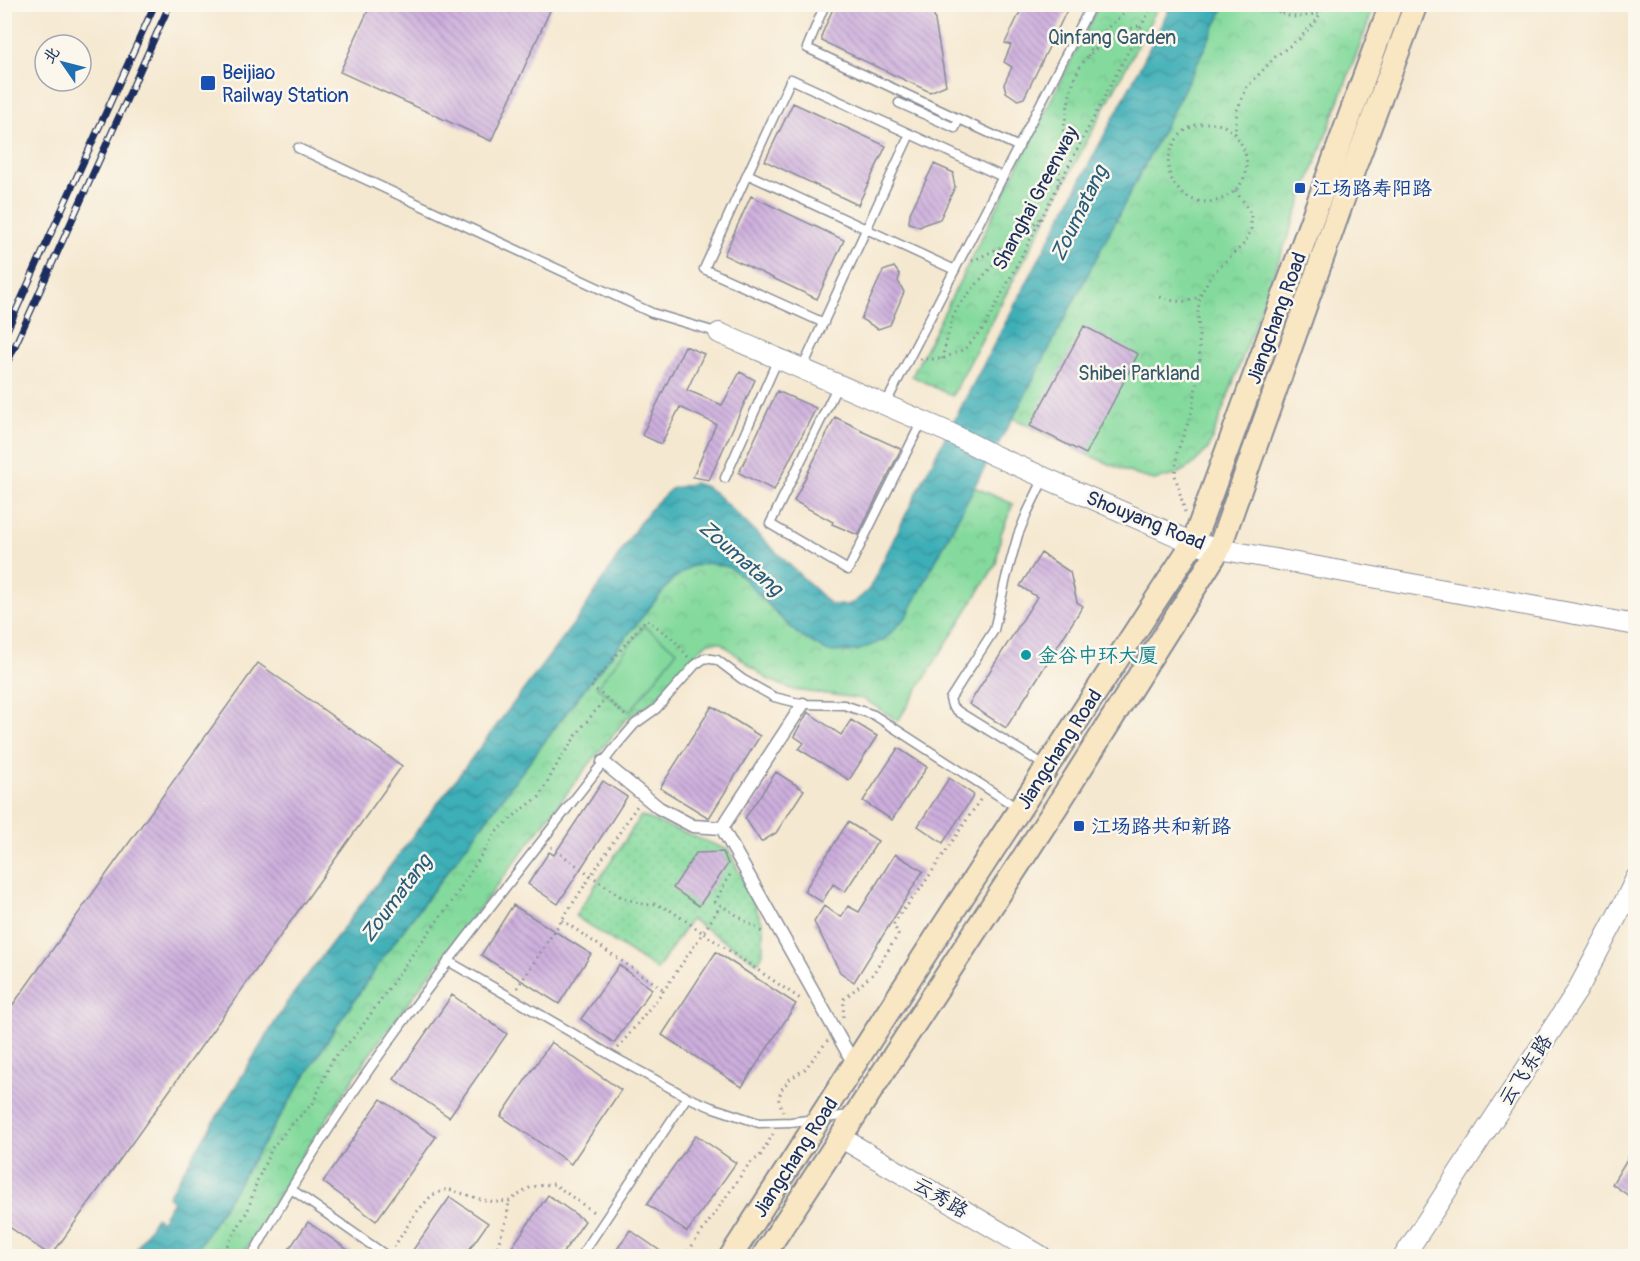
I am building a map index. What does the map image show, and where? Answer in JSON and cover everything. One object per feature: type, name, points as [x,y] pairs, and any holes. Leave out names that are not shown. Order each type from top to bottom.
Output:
[{"type":"main road","name":"Jiangchang Road","points":[[731,1257],[1193,543],[1391,4]]},
{"type":"main road","name":"Jiangchang Road","points":[[763,1257],[1055,809],[1219,549],[1352,174],[1416,4]]},
{"type":"street","name":"Shouyang Road","points":[[719,333],[948,432],[993,455],[1193,543],[1635,626]]},
{"type":"street","points":[[722,828],[803,704]]},
{"type":"street","points":[[603,762],[658,808],[693,826],[722,828]]},
{"type":"street","points":[[722,828],[854,1064]]},
{"type":"street","name":"云飞东路","points":[[1404,1257],[1577,991],[1635,878]]},
{"type":"street","name":"云秀路","points":[[840,1137],[1041,1257]]},
{"type":"lane","points":[[825,4],[807,48],[1018,147]]},
{"type":"lane","points":[[884,405],[1092,4]]},
{"type":"lane","points":[[824,323],[704,269],[791,79],[1003,177]]},
{"type":"lane","points":[[899,103],[954,128],[959,119]]},
{"type":"lane","points":[[802,369],[910,134]]},
{"type":"lane","points":[[298,148],[651,313],[719,333]]},
{"type":"lane","points":[[747,174],[867,229],[957,266]]},
{"type":"lane","points":[[725,478],[778,359]]},
{"type":"lane","points":[[838,385],[770,524],[848,570],[922,421]]},
{"type":"lane","points":[[1044,477],[1018,536],[994,630],[950,699],[952,706],[959,712],[1047,767]]},
{"type":"lane","points":[[252,1257],[315,1150],[385,1045],[448,961],[635,724],[656,709],[695,665],[705,658],[717,660],[742,679],[774,697],[803,704],[844,705],[874,715],[1020,809]]},
{"type":"lane","points":[[448,961],[612,1056],[687,1097],[711,1107],[759,1123],[854,1115]]},
{"type":"lane","points":[[581,1257],[687,1097]]},
{"type":"lane","points":[[291,1189],[387,1257]]},
{"type":"path","points":[[1058,186],[1061,138],[1073,81],[1094,42],[1133,4]]},
{"type":"path","name":"Shanghai Greenway","points":[[909,358],[942,359],[965,349],[985,326],[1153,4]]},
{"type":"path","points":[[1267,4],[1278,13],[1302,18],[1321,12]]},
{"type":"path","points":[[1278,13],[1287,4]]},
{"type":"path","points":[[1235,134],[1237,110],[1247,87],[1276,56],[1299,39],[1317,20],[1324,4]]},
{"type":"path","points":[[1087,57],[1115,35],[1142,25]]},
{"type":"path","points":[[1213,123],[1235,134],[1243,144],[1247,156],[1247,169],[1243,181],[1235,191],[1211,202],[1198,201],[1185,195],[1176,186],[1170,174],[1168,160],[1171,147],[1178,136],[1188,128],[1213,123]]},
{"type":"path","points":[[1193,543],[1175,475],[1177,453],[1192,411],[1200,363],[1198,310],[1200,296],[1211,275],[1245,243],[1251,230],[1251,214],[1235,191]]},
{"type":"path","points":[[942,359],[952,319],[959,305],[1013,241],[1042,216]]},
{"type":"path","points":[[957,266],[974,261],[1013,241]]},
{"type":"path","points":[[1160,297],[1188,301],[1200,296]]},
{"type":"path","points":[[635,724],[591,686],[646,619],[673,639],[695,665]]},
{"type":"path","points":[[221,1257],[248,1210],[256,1181],[272,1148],[313,1103],[332,1060],[356,1035],[453,900],[496,832],[539,797],[560,759],[606,698]]},
{"type":"path","points":[[510,997],[644,796]]},
{"type":"path","points":[[542,841],[621,897],[645,905],[656,904],[670,910],[828,1017]]},
{"type":"path","points":[[739,859],[715,902],[790,949]]},
{"type":"path","points":[[612,1056],[664,990],[721,906]]},
{"type":"path","points":[[562,920],[664,990]]},
{"type":"path","points":[[393,1249],[401,1233],[432,1195],[448,1189],[496,1202],[509,1201],[531,1186],[554,1184],[605,1221]]},
{"type":"path","points":[[491,1257],[495,1253],[507,1218],[509,1201]]},
{"type":"green space","name":"Qinfang Garden","points":[[1099,5],[1159,5],[952,396],[912,376]]},
{"type":"green space","name":"Shibei Parkland","points":[[1225,5],[1375,5],[1208,449],[1191,466],[1175,475],[1154,480],[1086,454],[1013,418],[1195,68]]},
{"type":"green space","points":[[974,487],[1013,504],[1001,534],[996,564],[898,721],[864,699],[794,690],[767,679],[720,642],[708,642],[695,654],[667,689],[647,706],[626,719],[582,773],[369,1055],[300,1159],[242,1256],[193,1256],[331,1035],[387,952],[581,693],[672,580],[690,567],[708,563],[729,567],[741,576],[799,635],[907,616]]},
{"type":"green space","points":[[644,626],[677,651],[630,712],[597,687]]},
{"type":"green space","points":[[641,816],[729,850],[763,924],[763,953],[758,963],[691,919],[657,970],[575,916]]},
{"type":"water","name":"Zoumatang","points":[[1171,5],[1225,5],[1195,68],[1013,418],[974,487],[907,616],[884,640],[857,651],[828,652],[799,635],[741,576],[729,567],[708,563],[690,567],[672,580],[581,693],[387,952],[331,1035],[193,1256],[132,1256],[156,1217],[161,1221],[173,1201],[168,1196],[288,1001],[581,614],[640,522],[671,489],[694,483],[715,493],[830,604],[847,605],[860,598],[869,589],[931,464]]},
{"type":"building","points":[[371,4],[553,4],[491,141],[340,72]]},
{"type":"building","points":[[835,4],[927,4],[927,9],[933,9],[946,85],[930,92],[822,41],[822,34]]},
{"type":"building","points":[[1024,4],[1070,4],[1024,98],[1018,100],[1006,92],[1004,84],[1012,67],[1004,62],[1011,45],[1005,43]]},
{"type":"building","points":[[793,103],[886,146],[858,205],[765,161]]},
{"type":"building","points":[[934,164],[954,173],[955,187],[940,219],[920,227],[909,223],[910,213]]},
{"type":"building","points":[[751,196],[844,240],[817,299],[724,255]]},
{"type":"building","points":[[894,267],[900,275],[898,281],[904,292],[890,325],[878,329],[861,319],[883,271]]},
{"type":"building","points":[[1084,326],[1138,354],[1086,454],[1030,426]]},
{"type":"building","points":[[685,346],[704,354],[687,390],[722,405],[740,372],[755,380],[709,480],[693,477],[716,424],[680,407],[661,444],[642,435]]},
{"type":"building","points":[[777,391],[816,408],[774,490],[739,473]]},
{"type":"building","points":[[835,417],[901,449],[858,535],[832,524],[833,522],[794,501]]},
{"type":"building","name":"金谷中环大厦","points":[[1041,553],[1070,572],[1077,602],[1083,606],[1006,728],[969,704],[1037,597],[1020,586]]},
{"type":"building","points":[[258,663],[402,766],[51,1256],[4,1223],[4,1017]]},
{"type":"building","points":[[712,706],[760,736],[709,818],[660,788]]},
{"type":"building","points":[[808,712],[841,735],[851,720],[877,736],[849,780],[799,749],[804,743],[794,736]]},
{"type":"building","points":[[898,748],[927,767],[892,820],[863,801]]},
{"type":"building","points":[[776,772],[804,790],[776,833],[761,842],[745,818]]},
{"type":"building","points":[[949,778],[974,795],[943,843],[918,826]]},
{"type":"building","points":[[603,781],[627,797],[558,904],[528,884],[549,852],[554,855]]},
{"type":"building","points":[[848,822],[878,841],[845,892],[833,884],[822,902],[804,891]]},
{"type":"building","points":[[723,852],[728,864],[699,906],[673,888],[696,853]]},
{"type":"building","points":[[895,854],[923,871],[854,982],[840,972],[814,922],[824,906],[841,917],[848,906],[859,912]]},
{"type":"building","points":[[513,905],[591,954],[559,1004],[481,955]]},
{"type":"building","points":[[716,952],[796,1004],[742,1087],[662,1035]]},
{"type":"building","points":[[619,965],[652,989],[614,1043],[581,1019]]},
{"type":"building","points":[[452,995],[507,1034],[449,1117],[394,1079]]},
{"type":"building","points":[[551,1042],[621,1090],[571,1164],[501,1116]]},
{"type":"building","points":[[381,1099],[436,1137],[376,1221],[323,1182]]},
{"type":"building","points":[[696,1135],[736,1163],[687,1232],[647,1204]]},
{"type":"building","points":[[1635,1146],[1635,1200],[1612,1184]]},
{"type":"building","points":[[548,1195],[585,1221],[560,1257],[505,1257]]},
{"type":"building","points":[[450,1197],[488,1223],[464,1257],[408,1257]]},
{"type":"building","points":[[308,1222],[358,1257],[300,1257],[289,1249]]},
{"type":"building","points":[[630,1230],[669,1257],[612,1257]]},
{"type":"railway","points":[[4,337],[155,4]]},
{"type":"railway","points":[[4,370],[170,4]]},
{"type":"place","name":"Beijiao Railway Station","points":[[208,83]]},
{"type":"place","name":"江场路寿阳路","points":[[1300,188]]},
{"type":"place","name":"金谷中环大厦","points":[[1026,655]]},
{"type":"place","name":"江场路共和新路","points":[[1079,826]]}]
